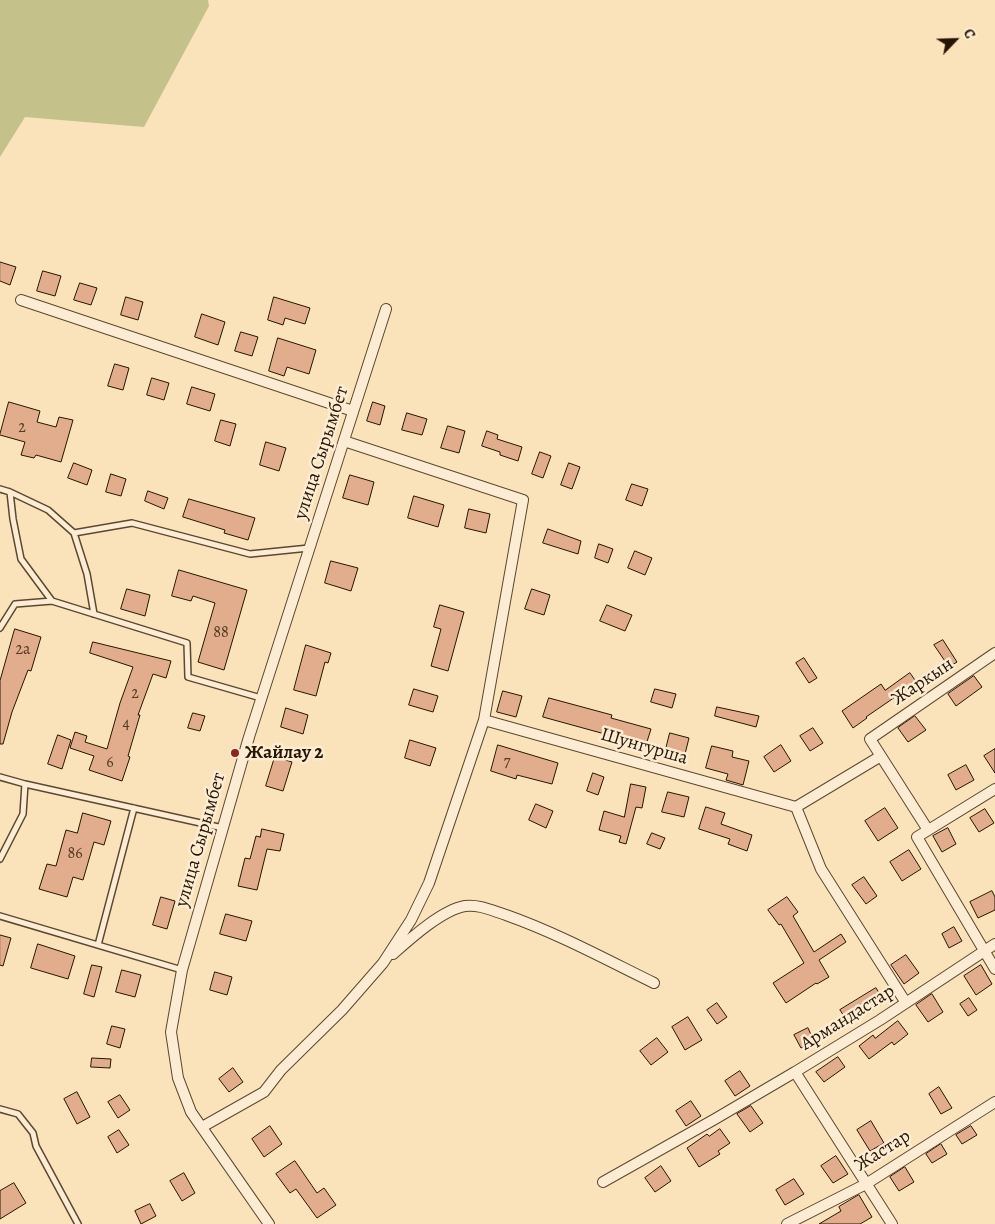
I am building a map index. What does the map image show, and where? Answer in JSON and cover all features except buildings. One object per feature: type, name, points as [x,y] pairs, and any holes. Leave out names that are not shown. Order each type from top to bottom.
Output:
[{"type":"street","points":[[21,300],[354,411]]},
{"type":"street","name":"улица Сырымбет","points":[[269,1224],[191,1112],[178,1078],[171,1032],[182,970],[223,828],[262,698],[386,309]]},
{"type":"street","points":[[344,441],[523,500],[484,720],[429,883],[411,920],[383,963]]},
{"type":"street","name":"Жаркын","points":[[881,756],[870,739],[995,653]]},
{"type":"street","name":"Шунгурша","points":[[484,720],[796,807]]},
{"type":"street","points":[[906,1003],[821,869],[796,807],[881,756],[928,830]]},
{"type":"street","points":[[995,789],[916,836],[995,969]]},
{"type":"street","points":[[202,1127],[264,1092],[282,1070],[342,1010],[383,963],[424,927],[464,906],[480,906],[540,927],[654,983]]},
{"type":"street","name":"Армандастар","points":[[892,1224],[794,1072],[906,1003],[995,944]]},
{"type":"street","points":[[603,1182],[794,1072]]},
{"type":"street","name":"Жастар","points":[[787,1224],[866,1184],[995,1102]]},
{"type":"lane","points":[[0,489],[48,510],[74,533],[87,574],[94,614]]},
{"type":"lane","points":[[10,492],[21,560],[52,601]]},
{"type":"lane","points":[[74,533],[132,523],[250,554],[310,548]]},
{"type":"lane","points":[[0,628],[15,604],[52,601],[187,643],[188,677],[262,698]]},
{"type":"lane","points":[[0,777],[223,828]]},
{"type":"lane","points":[[0,860],[23,814],[25,784]]},
{"type":"lane","points":[[98,945],[134,808]]},
{"type":"lane","points":[[0,916],[182,970]]},
{"type":"lane","points":[[0,1109],[18,1114],[33,1133],[36,1146],[78,1224]]},
{"type":"shaded area","points":[[0,0],[208,0],[209,6],[144,127],[25,117],[0,157]]},
{"type":"place","name":"Жайлау 2","points":[[235,753]]}]
